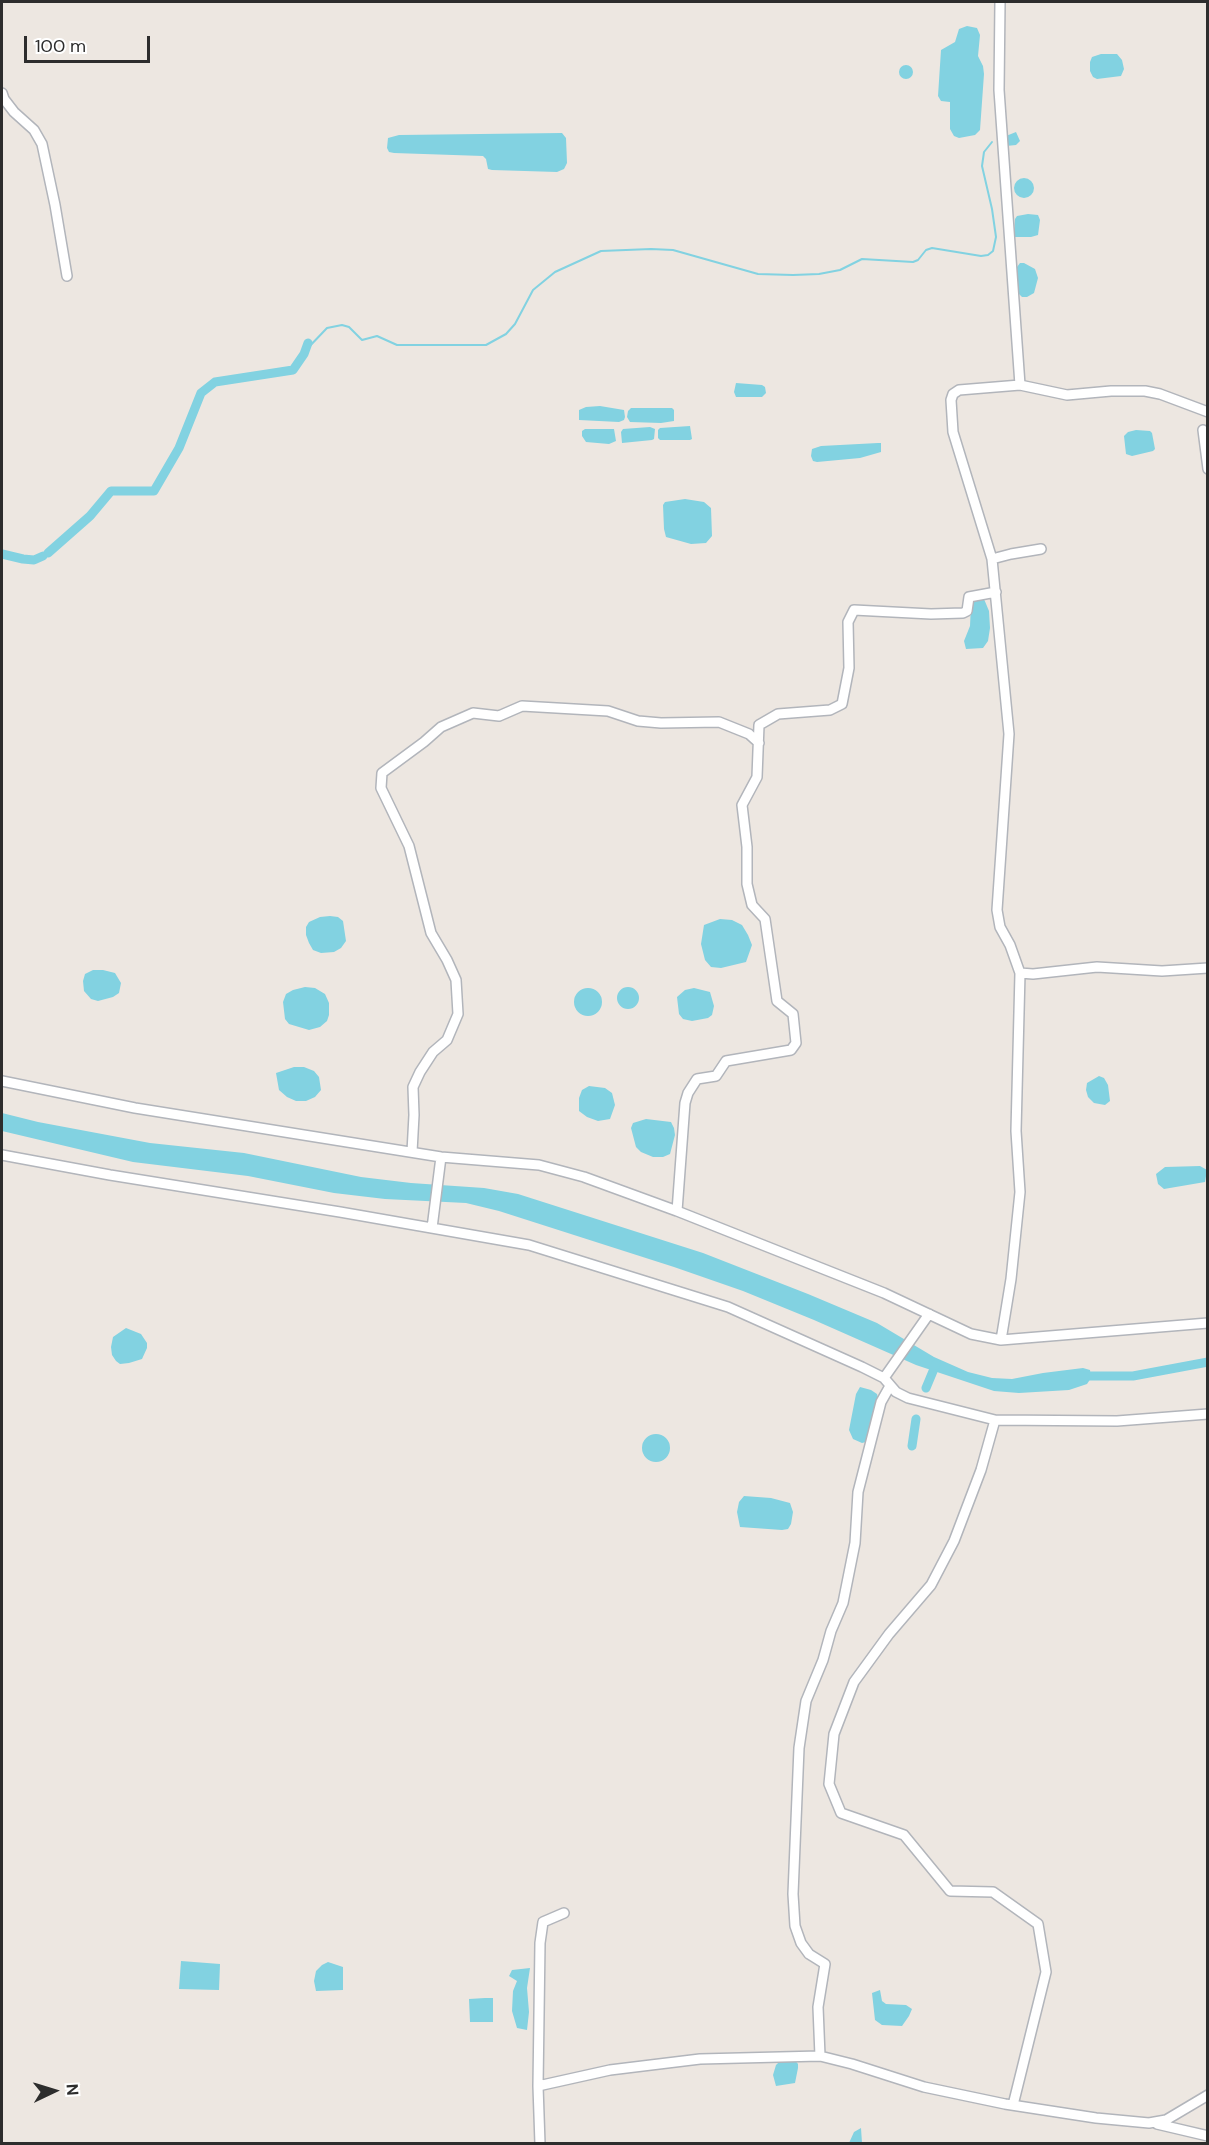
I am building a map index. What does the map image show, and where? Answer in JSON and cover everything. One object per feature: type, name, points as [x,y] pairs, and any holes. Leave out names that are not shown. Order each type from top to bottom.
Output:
[{"type":"street","points":[[1000,2],[999,90],[1020,384]]},
{"type":"street","points":[[2,93],[14,112],[34,130],[42,144],[56,205],[67,276]]},
{"type":"street","points":[[1001,1340],[1011,1279],[1020,1192],[1016,1131],[1020,973],[1010,945],[1000,927],[997,910],[1009,734],[992,559],[953,432],[951,400],[953,394],[959,390],[1020,384],[1067,395],[1145,391],[1160,394],[1208,412]]},
{"type":"street","points":[[1203,430],[1208,469]]},
{"type":"street","points":[[992,559],[1041,549]]},
{"type":"street","points":[[677,1211],[685,1103],[697,1079],[716,1076],[726,1061],[784,1052],[791,1050],[796,1044],[793,1014],[777,1001],[765,919],[752,905],[747,884],[747,847],[742,805],[758,777],[759,725],[778,714],[830,710],[842,704],[849,668],[848,622],[854,610],[931,614],[963,613],[967,611],[969,597],[996,592]]},
{"type":"street","points":[[412,1152],[413,1087],[420,1072],[447,1040],[458,1014],[456,980],[431,933],[409,846],[381,788],[382,773],[441,727],[473,713],[499,716],[522,706],[608,711],[638,721],[661,723],[719,722],[749,734],[759,743]]},
{"type":"street","points":[[1020,973],[1033,974],[1097,967],[1162,971],[1208,968]]},
{"type":"street","points":[[2,1080],[135,1108],[441,1157],[539,1165],[584,1178],[677,1211],[884,1293],[971,1334],[1001,1340],[1208,1323]]},
{"type":"street","points":[[2,1155],[529,1245],[728,1307],[887,1382],[908,1398],[995,1420],[1117,1421],[1208,1414]]},
{"type":"street","points":[[432,1228],[441,1157]]},
{"type":"street","points":[[820,2056],[818,2007],[825,1964],[809,1954],[801,1943],[795,1926],[793,1894],[799,1748],[806,1701],[845,1595],[855,1542],[858,1492],[881,1402],[887,1382],[929,1314]]},
{"type":"street","points":[[995,1420],[981,1470],[958,1530],[931,1585],[889,1634],[854,1682],[834,1734],[829,1784],[841,1813],[904,1835],[950,1891],[993,1892],[1038,1924],[1046,1972],[1013,2105]]},
{"type":"street","points":[[540,2144],[538,2086],[540,1953],[543,1922],[564,1913]]},
{"type":"street","points":[[538,2086],[610,2070],[700,2059],[820,2056],[924,2087],[1013,2105],[1096,2118],[1149,2123],[1208,2136]]},
{"type":"street","points":[[1149,2123],[1166,2120],[1208,2095]]},
{"type":"water","points":[[967,26],[977,28],[980,35],[978,56],[984,74],[980,130],[975,135],[959,138],[954,136],[950,129],[950,102],[941,101],[938,96],[941,50],[955,42],[959,29]]},
{"type":"water","points":[[1101,54],[1117,54],[1122,60],[1124,69],[1121,76],[1097,79],[1093,77],[1090,62],[1092,57]]},
{"type":"water","points":[[903,65],[909,65],[913,72],[909,79],[903,79],[899,75],[899,69]]},
{"type":"water","points":[[1016,132],[1020,141],[1016,145],[1006,146],[1006,136]]},
{"type":"water","points":[[562,133],[566,138],[567,163],[564,169],[557,172],[492,170],[488,169],[483,156],[394,153],[389,152],[387,148],[388,138],[399,135]]},
{"type":"water","points":[[1024,178],[1031,181],[1034,188],[1031,195],[1024,198],[1017,195],[1014,188],[1017,181]]},
{"type":"water","points":[[1038,215],[1040,220],[1038,235],[1015,237],[1015,219],[1017,216]]},
{"type":"water","points":[[1020,263],[1035,269],[1038,278],[1034,293],[1027,297],[1022,297],[1018,293],[1017,267]]},
{"type":"water","points":[[736,383],[762,385],[766,393],[762,397],[736,397],[734,392]]},
{"type":"water","points":[[600,406],[624,410],[624,420],[619,422],[579,420],[579,410]]},
{"type":"water","points":[[631,408],[672,408],[674,421],[630,422],[627,417]]},
{"type":"water","points":[[690,426],[692,439],[690,440],[660,440],[658,438],[660,428]]},
{"type":"water","points":[[650,427],[655,429],[654,439],[622,443],[623,429]]},
{"type":"water","points":[[585,429],[614,429],[616,441],[609,444],[586,442],[582,436],[582,431]]},
{"type":"water","points":[[1136,430],[1152,433],[1155,449],[1153,451],[1132,456],[1126,454],[1124,436]]},
{"type":"water","points":[[881,443],[881,452],[860,458],[817,462],[813,461],[811,456],[812,449],[821,446]]},
{"type":"water","points":[[685,499],[704,502],[711,508],[712,536],[706,543],[691,544],[666,537],[663,505],[665,502]]},
{"type":"water","points":[[984,599],[989,611],[988,641],[983,648],[966,649],[964,641],[970,626],[971,605],[974,601]]},
{"type":"water","points":[[330,916],[338,917],[343,921],[346,941],[334,952],[321,953],[313,950],[306,935],[306,927],[309,922]]},
{"type":"water","points":[[720,919],[732,920],[742,925],[752,945],[746,962],[721,968],[711,967],[705,960],[701,944],[704,925]]},
{"type":"water","points":[[93,970],[115,973],[121,983],[119,993],[98,1001],[91,999],[84,991],[83,981],[85,974]]},
{"type":"water","points":[[305,987],[315,988],[325,994],[329,1003],[327,1021],[320,1027],[309,1030],[289,1024],[285,1019],[283,1002],[286,994]]},
{"type":"water","points":[[628,987],[636,990],[639,998],[636,1006],[628,1009],[620,1006],[617,998],[620,990]]},
{"type":"water","points":[[588,988],[598,992],[602,1002],[598,1012],[588,1016],[578,1012],[574,1002],[578,992]]},
{"type":"water","points":[[694,988],[710,992],[714,1006],[712,1015],[708,1018],[692,1021],[683,1019],[679,1014],[677,997],[685,990]]},
{"type":"water","points":[[294,1067],[304,1067],[314,1071],[319,1077],[321,1090],[315,1097],[306,1101],[296,1101],[279,1090],[276,1073]]},
{"type":"water","points":[[1099,1076],[1104,1078],[1108,1085],[1110,1101],[1105,1105],[1094,1103],[1088,1097],[1086,1090],[1087,1083]]},
{"type":"water","points":[[589,1086],[605,1088],[612,1093],[615,1105],[610,1119],[598,1121],[579,1111],[579,1098],[582,1090]]},
{"type":"water","points":[[2,1113],[150,1143],[244,1153],[361,1177],[484,1188],[518,1194],[703,1253],[808,1294],[877,1323],[934,1357],[968,1372],[992,1378],[1012,1379],[1083,1368],[1090,1370],[1091,1378],[1087,1384],[1069,1390],[1019,1393],[994,1391],[916,1365],[743,1291],[499,1211],[466,1203],[385,1199],[334,1193],[248,1176],[133,1162],[2,1131]]},
{"type":"water","points":[[646,1119],[671,1122],[675,1135],[670,1154],[653,1157],[636,1147],[631,1128],[633,1123]]},
{"type":"water","points":[[1200,1166],[1207,1170],[1205,1182],[1164,1189],[1158,1184],[1156,1174],[1165,1167]]},
{"type":"water","points":[[126,1328],[141,1334],[147,1343],[147,1348],[142,1359],[120,1364],[112,1355],[111,1347],[113,1337]]},
{"type":"water","points":[[860,1387],[877,1394],[879,1402],[866,1442],[862,1443],[853,1439],[849,1430],[856,1394]]},
{"type":"water","points":[[656,1434],[666,1438],[670,1448],[666,1458],[656,1462],[646,1458],[642,1448],[646,1438]]},
{"type":"water","points":[[744,1496],[771,1498],[790,1503],[793,1512],[788,1529],[740,1527],[737,1512],[739,1502]]},
{"type":"water","points":[[181,1961],[220,1964],[219,1990],[179,1989]]},
{"type":"water","points":[[328,1962],[343,1967],[343,1990],[316,1991],[314,1981],[316,1971]]},
{"type":"water","points":[[530,1968],[527,1988],[529,2012],[527,2030],[517,2028],[512,2011],[513,1991],[517,1981],[509,1976],[512,1970]]},
{"type":"water","points":[[880,1990],[882,2001],[886,2004],[906,2005],[912,2009],[902,2026],[882,2025],[875,2020],[872,1993]]},
{"type":"water","points":[[493,1998],[493,2022],[470,2022],[469,1999]]},
{"type":"water","points":[[794,2059],[798,2064],[795,2083],[776,2086],[773,2075],[776,2065],[779,2062]]},
{"type":"water","points":[[861,2128],[862,2143],[849,2143],[854,2132]]},
{"type":"waterway","points":[[306,350],[327,328],[342,325],[349,327],[362,340],[377,336],[397,345],[486,345],[506,334],[515,324],[533,290],[555,272],[601,251],[673,250],[758,274],[793,275],[840,270],[862,259],[913,262],[918,260],[926,250],[932,248],[981,256],[988,255],[993,251],[996,237],[982,166],[984,152],[992,142]]},
{"type":"waterway","points":[[48,553],[90,516],[111,491],[154,491],[179,448],[201,393],[215,382],[293,370],[304,354],[308,343]]},
{"type":"waterway","points":[[2,554],[34,560],[43,556]]},
{"type":"waterway","points":[[1082,1376],[1133,1376],[1208,1362]]},
{"type":"waterway","points":[[926,1388],[936,1364]]},
{"type":"waterway","points":[[912,1446],[916,1419]]}]
